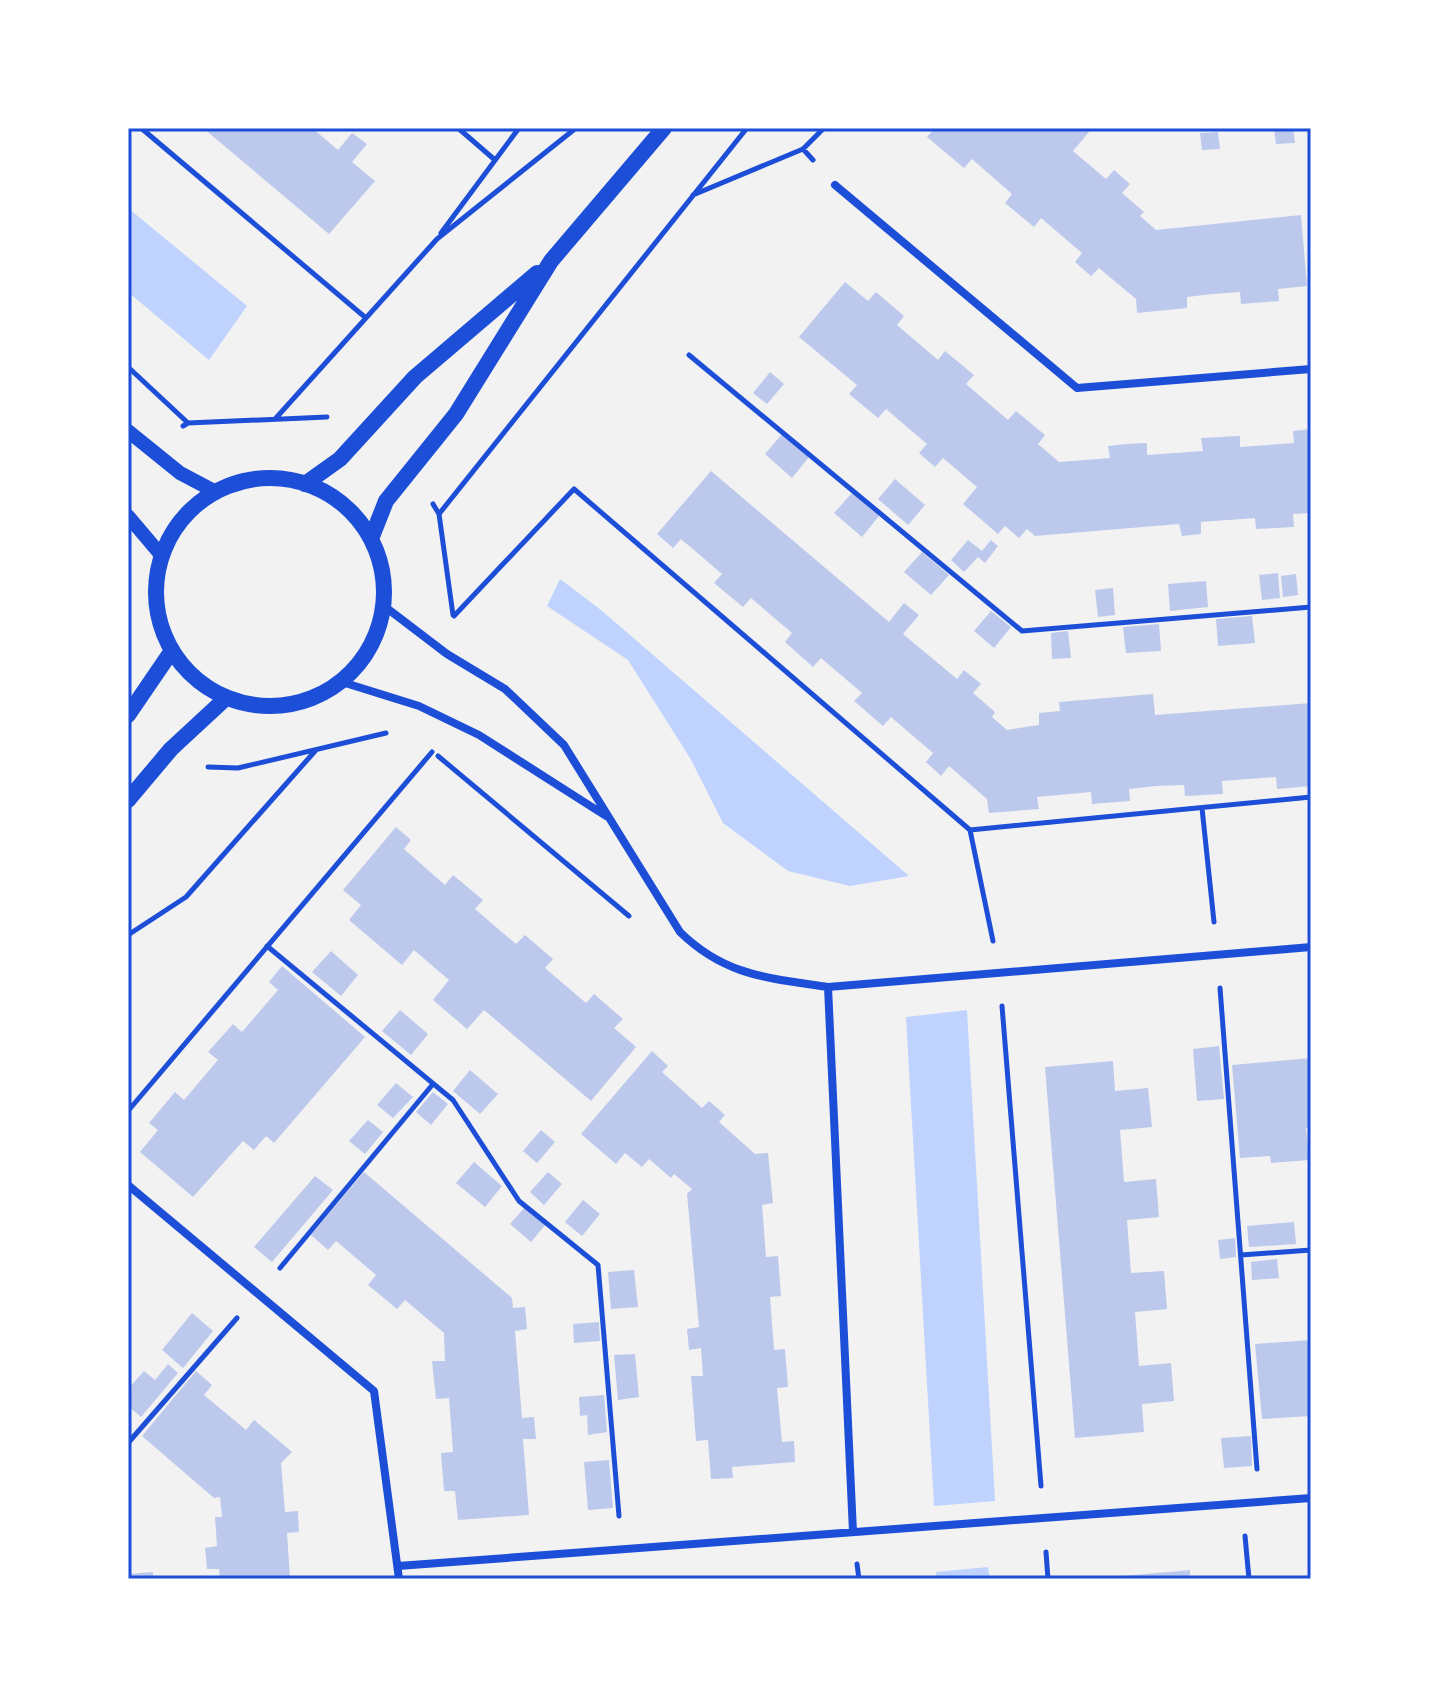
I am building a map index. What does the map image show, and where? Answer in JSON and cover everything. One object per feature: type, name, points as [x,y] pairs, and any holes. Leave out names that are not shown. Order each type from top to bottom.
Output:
[{"type":"main road","points":[[371,539],[386,501],[456,414],[551,261],[664,128]]},
{"type":"main road","points":[[305,484],[340,459],[415,377],[551,261]]},
{"type":"main road","points":[[256,479],[305,484],[342,503],[371,539],[381,563],[384,606],[369,650],[342,682],[323,695],[289,706],[261,707],[225,699],[196,678],[171,652],[158,619],[155,584],[161,555],[177,525],[214,491],[256,479]]},
{"type":"main road","points":[[128,715],[171,652]]},
{"type":"main road","points":[[128,800],[171,749],[225,699]]},
{"type":"street","points":[[835,185],[1077,388],[1311,369]]},
{"type":"street","points":[[128,431],[180,473],[214,491]]},
{"type":"street","points":[[128,516],[161,555]]},
{"type":"street","points":[[384,606],[447,654],[505,689],[564,745],[680,932],[702,954],[750,975],[828,987],[1311,947]]},
{"type":"street","points":[[342,682],[419,706],[479,735],[610,819]]},
{"type":"street","points":[[828,987],[853,1532]]},
{"type":"street","points":[[128,1185],[374,1391],[399,1579]]},
{"type":"street","points":[[398,1566],[1311,1498]]},
{"type":"path","points":[[141,128],[366,318]]},
{"type":"path","points":[[458,128],[495,160]]},
{"type":"path","points":[[276,419],[437,239],[519,128]]},
{"type":"path","points":[[437,239],[576,128]]},
{"type":"path","points":[[439,514],[747,128]]},
{"type":"path","points":[[689,197],[803,149],[824,128]]},
{"type":"path","points":[[803,149],[835,185]]},
{"type":"path","points":[[689,355],[1022,631],[1311,607]]},
{"type":"path","points":[[128,367],[188,423]]},
{"type":"path","points":[[453,617],[574,489],[970,830],[1000,972],[1048,1579]]},
{"type":"path","points":[[420,745],[623,914],[680,932]]},
{"type":"path","points":[[128,935],[186,897],[316,749]]},
{"type":"path","points":[[128,1111],[432,752]]},
{"type":"path","points":[[970,830],[1311,797]]},
{"type":"path","points":[[1202,808],[1217,954],[1260,1502]]},
{"type":"path","points":[[267,946],[453,1100],[519,1201],[598,1265],[622,1548]]},
{"type":"path","points":[[1241,1255],[1311,1250]]},
{"type":"water","points":[[128,208],[247,306],[209,360],[128,292]]},
{"type":"water","points":[[560,579],[601,610],[909,876],[850,886],[788,871],[723,823],[690,758],[628,660],[547,606]]},
{"type":"water","points":[[967,1010],[995,1501],[934,1506],[906,1017]]},
{"type":"water","points":[[988,1567],[990,1579],[937,1579],[936,1572]]},
{"type":"building","points":[[203,128],[312,128],[338,150],[352,133],[367,144],[352,162],[375,181],[329,234]]},
{"type":"building","points":[[935,128],[1083,128],[1089,132],[1073,151],[1106,179],[1114,170],[1130,184],[1122,193],[1144,212],[1140,216],[1156,230],[1301,215],[1307,286],[1278,289],[1279,301],[1241,304],[1240,292],[1213,294],[1187,297],[1187,308],[1137,313],[1136,299],[1099,268],[1091,276],[1075,262],[1082,253],[1041,218],[1034,227],[1005,203],[1012,194],[972,159],[964,168],[927,137]]},
{"type":"building","points":[[1274,128],[1293,128],[1295,143],[1276,144]]},
{"type":"building","points":[[1218,132],[1220,149],[1202,150],[1200,133]]},
{"type":"building","points":[[845,282],[868,301],[876,292],[904,316],[897,325],[938,360],[945,351],[974,375],[966,384],[1008,420],[1016,411],[1045,435],[1038,444],[1059,462],[1110,458],[1108,446],[1127,444],[1147,443],[1147,455],[1203,451],[1201,438],[1240,436],[1240,447],[1294,443],[1293,431],[1311,429],[1311,513],[1293,514],[1294,527],[1256,529],[1255,518],[1201,522],[1201,534],[1182,536],[1179,524],[1035,536],[1027,529],[1019,538],[1005,526],[998,534],[963,504],[977,487],[943,458],[935,467],[919,453],[927,444],[886,409],[878,418],[849,394],[857,385],[799,337]]},
{"type":"building","points":[[770,372],[784,384],[767,404],[753,393]]},
{"type":"building","points":[[782,434],[809,457],[792,478],[765,454]]},
{"type":"building","points":[[711,471],[889,622],[904,603],[919,615],[903,634],[957,679],[964,670],[981,684],[973,693],[995,712],[992,717],[1007,730],[1039,725],[1039,713],[1060,711],[1059,702],[1153,694],[1155,715],[1311,703],[1311,786],[1277,789],[1276,777],[1222,781],[1223,794],[1185,796],[1184,785],[1156,786],[1129,789],[1130,801],[1092,804],[1091,792],[1037,797],[1039,809],[989,813],[987,799],[949,766],[941,776],[926,762],[933,753],[891,717],[883,726],[854,701],[862,693],[821,658],[813,667],[785,642],[792,633],[751,598],[743,607],[714,583],[722,574],[681,539],[673,548],[657,534]]},
{"type":"building","points":[[895,479],[925,505],[908,525],[878,499]]},
{"type":"building","points":[[852,493],[879,516],[862,537],[834,513]]},
{"type":"building","points":[[968,540],[982,551],[991,540],[998,546],[985,563],[978,557],[964,572],[951,560]]},
{"type":"building","points":[[922,552],[949,575],[931,595],[904,572]]},
{"type":"building","points":[[1278,573],[1280,598],[1262,600],[1259,575]]},
{"type":"building","points":[[1296,574],[1298,595],[1283,597],[1281,576]]},
{"type":"building","points":[[1206,581],[1208,607],[1170,611],[1168,584]]},
{"type":"building","points":[[1113,588],[1115,615],[1098,617],[1095,590]]},
{"type":"building","points":[[991,611],[1011,627],[994,648],[974,631]]},
{"type":"building","points":[[1252,616],[1255,643],[1218,646],[1216,619]]},
{"type":"building","points":[[1159,624],[1161,651],[1126,653],[1123,627]]},
{"type":"building","points":[[1068,631],[1071,658],[1052,659],[1051,633]]},
{"type":"building","points":[[396,827],[411,840],[404,849],[445,885],[453,875],[483,900],[475,909],[516,944],[525,935],[553,959],[545,968],[586,1003],[594,994],[623,1019],[614,1028],[636,1047],[591,1101],[484,1010],[467,1029],[433,1000],[449,980],[414,950],[402,965],[349,920],[361,905],[343,890]]},
{"type":"building","points":[[331,951],[358,975],[341,996],[312,972]]},
{"type":"building","points":[[282,966],[365,1037],[274,1143],[266,1136],[254,1150],[243,1141],[193,1197],[140,1152],[158,1130],[149,1123],[175,1092],[184,1100],[218,1060],[208,1052],[233,1024],[242,1032],[278,990],[269,982]]},
{"type":"building","points":[[400,1010],[428,1034],[411,1055],[382,1031]]},
{"type":"building","points":[[1219,1046],[1224,1099],[1197,1101],[1193,1049]]},
{"type":"building","points":[[652,1051],[668,1066],[662,1072],[702,1108],[709,1101],[725,1115],[719,1122],[755,1154],[768,1153],[773,1203],[762,1205],[766,1257],[778,1256],[781,1296],[770,1297],[774,1350],[785,1349],[788,1387],[777,1388],[782,1442],[794,1441],[795,1462],[732,1467],[733,1478],[711,1479],[708,1440],[696,1441],[691,1376],[703,1376],[701,1348],[689,1350],[687,1329],[699,1327],[687,1194],[692,1189],[674,1174],[671,1178],[649,1159],[642,1167],[625,1153],[616,1164],[581,1134]]},
{"type":"building","points":[[1311,1058],[1311,1127],[1306,1128],[1309,1160],[1271,1163],[1270,1156],[1240,1158],[1232,1065]]},
{"type":"building","points":[[1113,1061],[1115,1091],[1148,1088],[1152,1127],[1120,1130],[1124,1182],[1156,1179],[1159,1217],[1127,1220],[1131,1273],[1164,1271],[1167,1309],[1135,1312],[1139,1366],[1171,1363],[1174,1401],[1142,1404],[1144,1432],[1075,1438],[1045,1067]]},
{"type":"building","points":[[470,1070],[498,1094],[480,1114],[453,1091]]},
{"type":"building","points":[[396,1083],[413,1097],[393,1118],[377,1105]]},
{"type":"building","points":[[433,1092],[448,1104],[431,1125],[416,1112]]},
{"type":"building","points":[[368,1120],[383,1132],[365,1154],[349,1141]]},
{"type":"building","points":[[541,1130],[555,1142],[537,1163],[523,1151]]},
{"type":"building","points":[[474,1162],[502,1186],[485,1207],[456,1183]]},
{"type":"building","points":[[364,1172],[512,1298],[513,1308],[525,1307],[527,1329],[515,1331],[522,1418],[534,1417],[536,1439],[523,1439],[529,1515],[458,1520],[455,1491],[444,1491],[441,1453],[453,1452],[449,1398],[436,1399],[432,1361],[445,1361],[444,1333],[405,1300],[397,1309],[368,1285],[376,1275],[336,1241],[328,1250],[311,1235]]},
{"type":"building","points":[[548,1172],[562,1184],[544,1205],[530,1192]]},
{"type":"building","points":[[315,1176],[333,1190],[272,1262],[254,1247]]},
{"type":"building","points":[[583,1200],[600,1214],[582,1236],[565,1222]]},
{"type":"building","points":[[525,1207],[546,1224],[531,1242],[510,1224]]},
{"type":"building","points":[[1294,1222],[1296,1244],[1249,1247],[1247,1226]]},
{"type":"building","points":[[1235,1238],[1236,1257],[1220,1259],[1218,1240]]},
{"type":"building","points":[[1277,1259],[1279,1278],[1252,1280],[1251,1262]]},
{"type":"building","points":[[634,1270],[638,1307],[611,1309],[608,1272]]},
{"type":"building","points":[[192,1313],[213,1331],[183,1368],[162,1350]]},
{"type":"building","points":[[599,1322],[600,1341],[574,1343],[573,1324]]},
{"type":"building","points":[[1311,1340],[1311,1416],[1262,1419],[1255,1344]]},
{"type":"building","points":[[635,1354],[639,1397],[618,1400],[614,1355]]},
{"type":"building","points":[[168,1364],[178,1373],[141,1417],[128,1406],[128,1389],[144,1371],[155,1380]]},
{"type":"building","points":[[196,1371],[212,1385],[204,1395],[246,1430],[254,1420],[292,1452],[281,1463],[285,1512],[298,1511],[299,1532],[287,1533],[290,1579],[220,1579],[219,1569],[207,1569],[205,1548],[217,1546],[215,1517],[222,1517],[220,1497],[214,1498],[142,1436]]},
{"type":"building","points":[[604,1395],[607,1432],[588,1435],[587,1415],[580,1416],[579,1397]]},
{"type":"building","points":[[1251,1436],[1252,1466],[1224,1468],[1221,1438]]},
{"type":"building","points":[[609,1460],[613,1508],[588,1510],[584,1462]]},
{"type":"building","points":[[1190,1570],[1190,1579],[1113,1579],[1113,1577]]},
{"type":"building","points":[[153,1572],[153,1579],[128,1579],[128,1574]]}]
